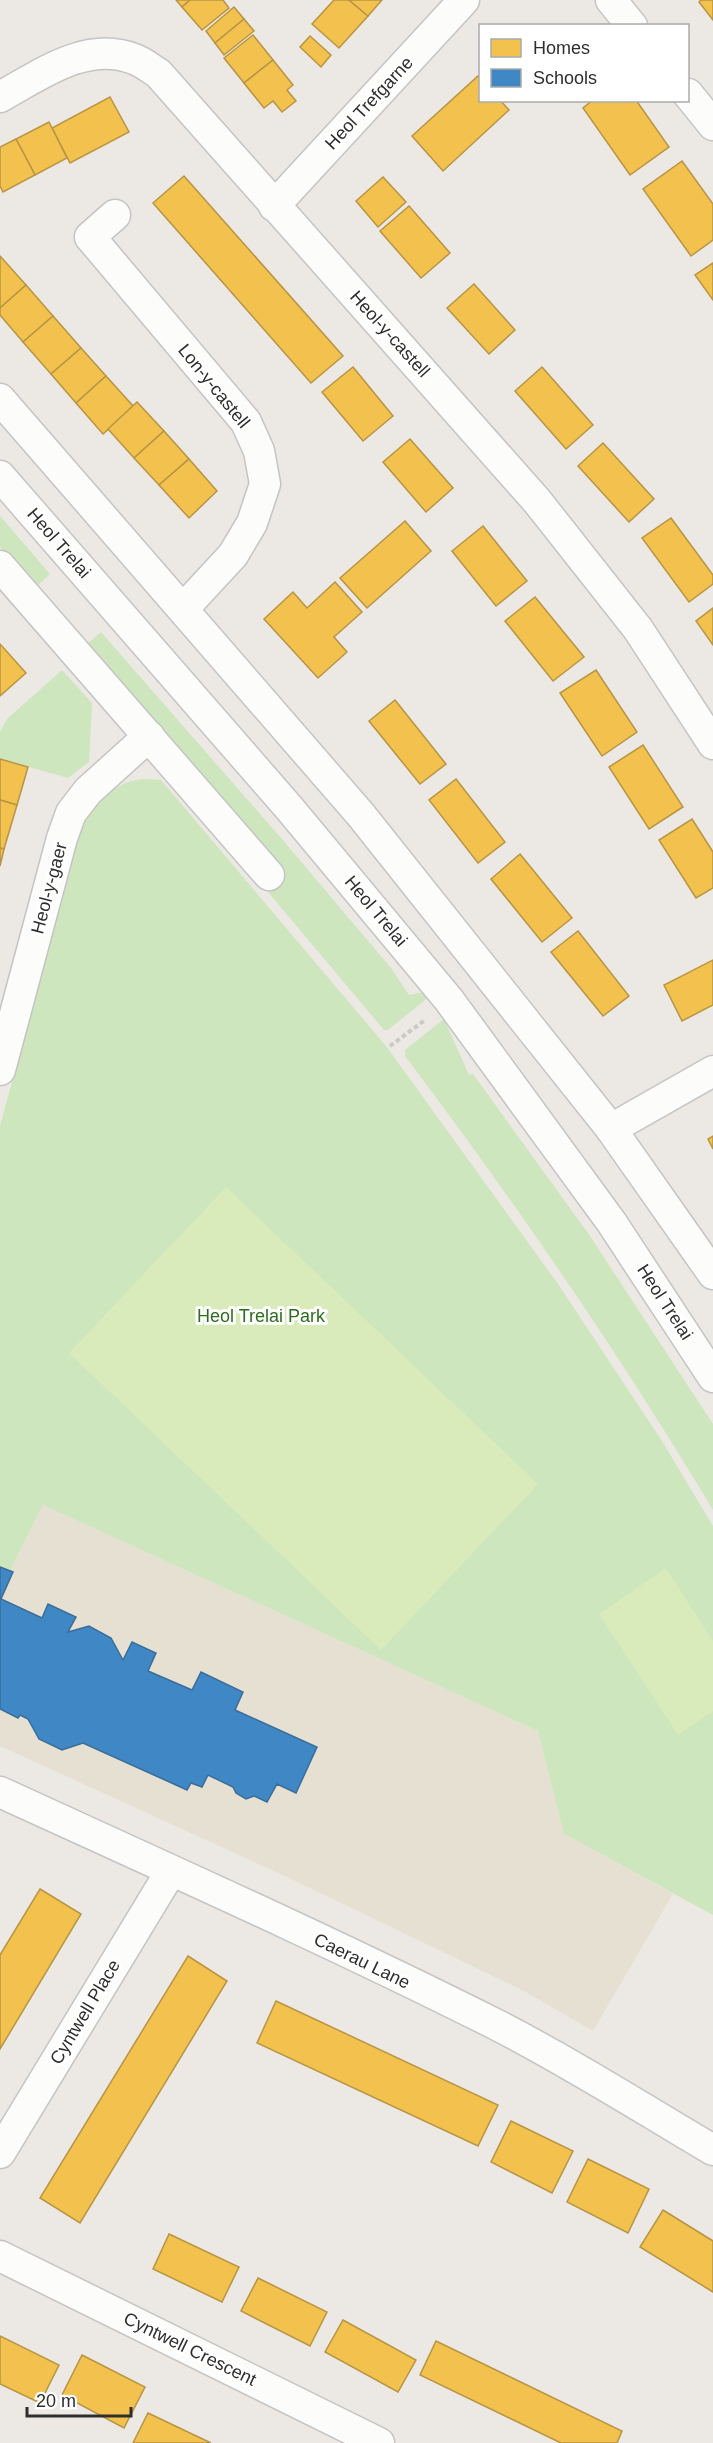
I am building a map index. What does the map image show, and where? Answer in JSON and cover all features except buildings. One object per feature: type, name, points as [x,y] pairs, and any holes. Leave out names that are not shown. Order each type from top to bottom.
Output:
[{"type":"street","name":"Heol Trefgarne","points":[[274,206],[464,0]]},
{"type":"street","points":[[611,0],[630,24]]},
{"type":"street","name":"Heol-y-castell","points":[[0,97],[70,59],[109,52],[135,59],[158,74],[537,501],[638,629],[713,744]]},
{"type":"street","points":[[689,96],[713,125]]},
{"type":"street","name":"Lon-y-castell","points":[[115,215],[90,237],[246,422],[259,451],[265,484],[252,523],[233,555],[184,608]]},
{"type":"street","points":[[0,399],[184,608],[361,815],[611,1129],[713,1274]]},
{"type":"street","name":"Heol Trelai","points":[[0,476],[290,809],[449,1000],[612,1223],[713,1377]]},
{"type":"street","points":[[0,566],[269,874]]},
{"type":"street","name":"Heol-y-gaer","points":[[0,1070],[62,838],[71,813],[88,791],[149,736]]},
{"type":"street","points":[[611,1129],[713,1071]]},
{"type":"street","name":"Caerau Lane","points":[[0,1792],[496,2025],[551,2054],[713,2150]]},
{"type":"street","name":"Cyntwell Place","points":[[0,2153],[171,1871]]},
{"type":"street","name":"Cyntwell Crescent","points":[[0,2256],[379,2443]]},
{"type":"shaded area","points":[[43,1505],[538,1731],[564,1834],[673,1894],[593,2031],[524,1991],[287,1877],[0,1746],[0,1567],[10,1571]]},
{"type":"green space","points":[[0,516],[50,574],[36,587],[0,547]]},
{"type":"green space","points":[[101,632],[281,838],[391,968],[409,995],[424,992],[430,996],[388,1030],[384,1030],[268,892],[286,874],[86,645]]},
{"type":"green space","points":[[62,670],[92,703],[89,762],[68,778],[0,759],[0,732],[7,719]]},
{"type":"green space","name":"Heol Trelai Park","points":[[148,779],[161,780],[386,1046],[558,1284],[662,1441],[713,1526],[713,1915],[564,1834],[538,1731],[43,1505],[10,1571],[0,1567],[0,1126],[83,822],[118,786]]},
{"type":"green space","points":[[444,1019],[469,1075],[473,1074],[588,1233],[713,1424],[713,1510],[641,1393],[565,1279],[405,1056],[405,1050]]},
{"type":"green space","points":[[226,1187],[538,1484],[381,1650],[69,1353]]},
{"type":"green space","points":[[666,1568],[713,1641],[713,1711],[678,1735],[599,1614]]}]
